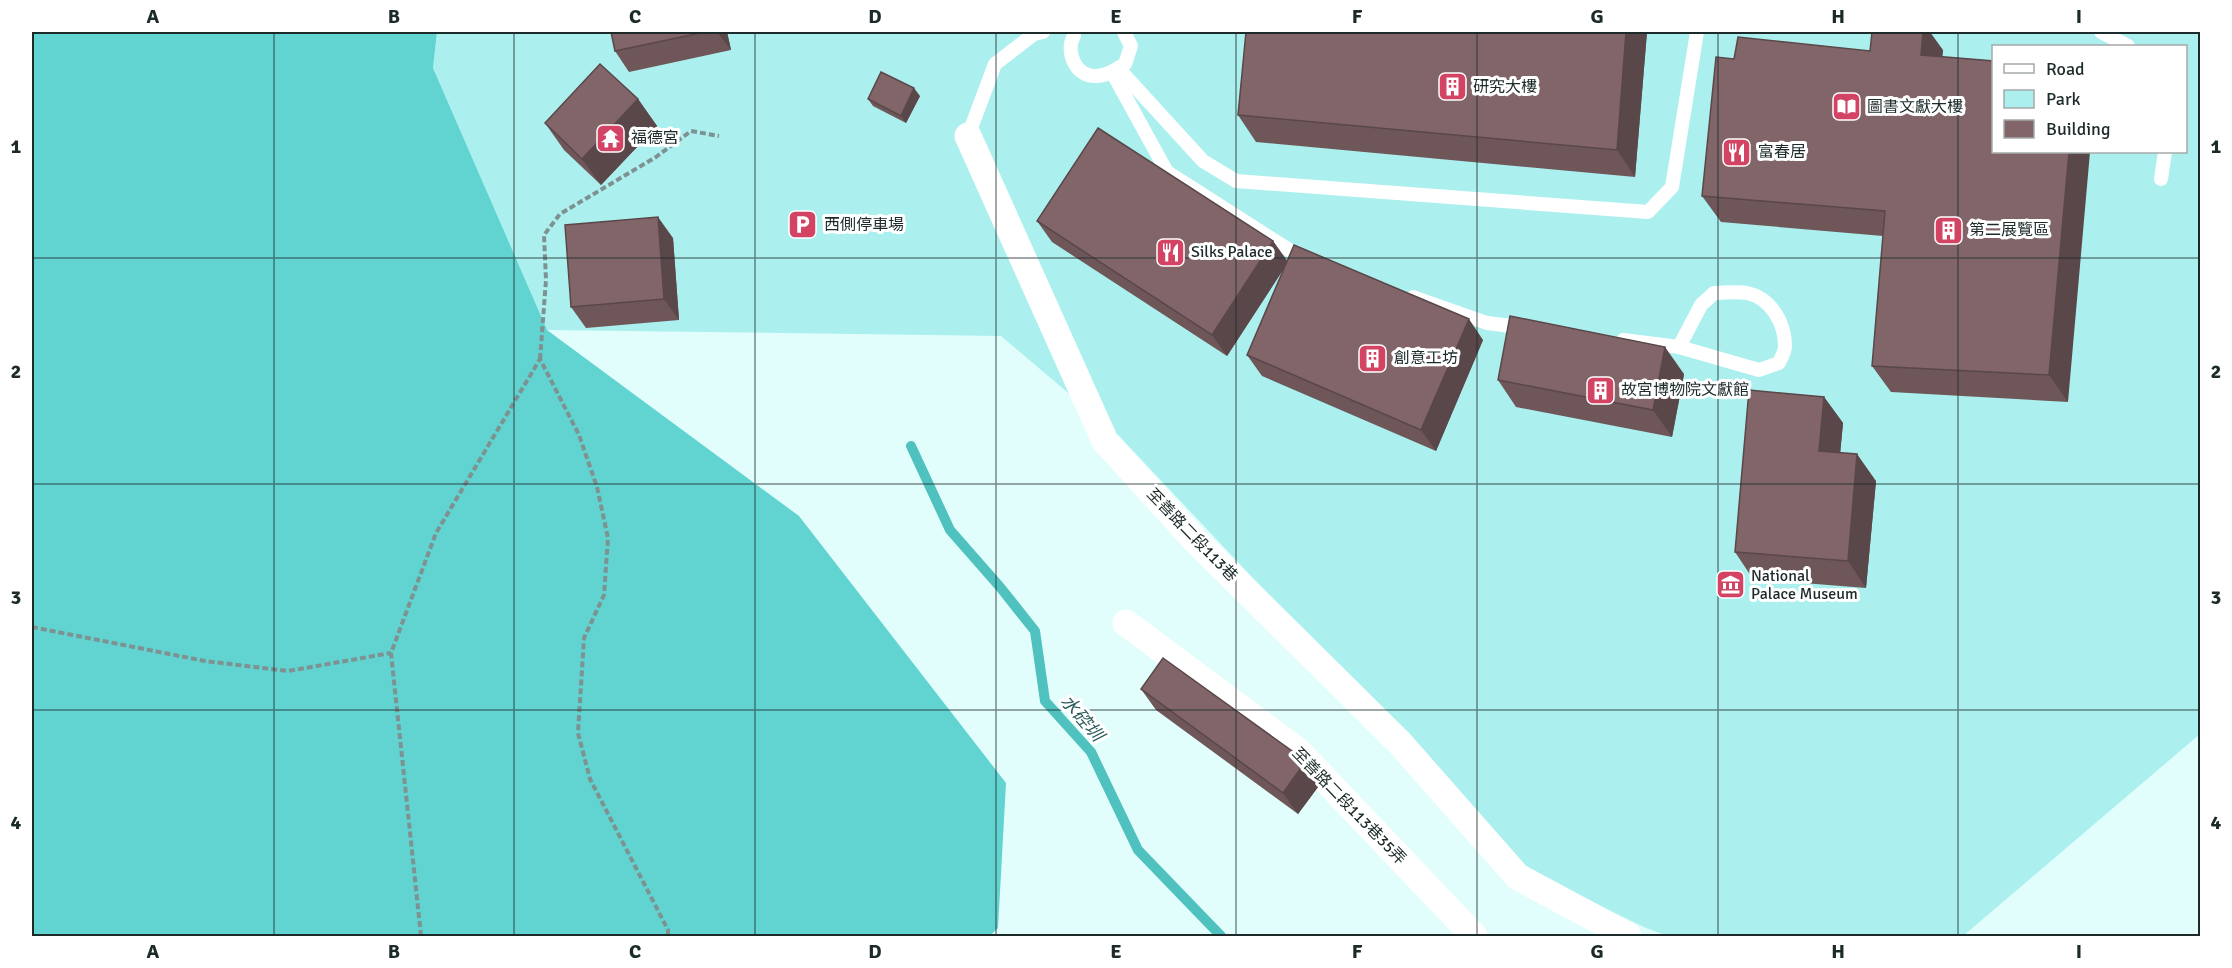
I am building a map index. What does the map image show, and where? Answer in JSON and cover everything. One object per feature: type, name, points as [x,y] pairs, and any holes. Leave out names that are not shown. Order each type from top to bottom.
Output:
[{"type":"street","name":"至善路二段113巷","points":[[968,136],[1105,441],[1196,541],[1399,742],[1518,878],[1628,936]]},
{"type":"street","name":"至善路二段113巷35弄","points":[[1126,623],[1298,751],[1474,936]]},
{"type":"lane","name":"至善路二段113巷","points":[[968,136],[995,64],[1034,34],[1043,32]]},
{"type":"lane","points":[[1073,33],[1070,51],[1077,66],[1086,74],[1094,76],[1115,70],[1125,64],[1130,53],[1127,36],[1141,32]]},
{"type":"lane","points":[[1115,70],[1203,161],[1236,181],[1648,212],[1672,187],[1697,32]]},
{"type":"lane","points":[[2101,32],[2126,45]]},
{"type":"lane","points":[[1115,70],[1167,172],[1294,253],[1326,265]]},
{"type":"lane","points":[[2162,179],[2165,153]]},
{"type":"lane","points":[[1401,292],[1487,323],[1543,330]]},
{"type":"lane","points":[[1611,338],[1679,347],[1759,370],[1779,363],[1786,348],[1782,323],[1769,305],[1748,293],[1734,292],[1714,293],[1701,305],[1679,347]]},
{"type":"path","points":[[421,936],[391,653],[436,533],[540,359],[546,280],[544,235],[560,214],[656,157],[691,131],[719,136]]},
{"type":"path","points":[[540,359],[579,435],[597,487],[608,538],[604,595],[584,638],[578,733],[590,779],[668,930],[668,936]]},
{"type":"path","points":[[32,627],[205,661],[288,671],[391,653]]},
{"type":"green space","name":"National Palace Museum","points":[[437,32],[2200,32],[2200,734],[1963,936],[1668,936],[1646,928],[1530,872],[1119,436],[1001,336],[546,330],[433,68]]},
{"type":"shaded area","points":[[32,32],[437,32],[433,68],[547,330],[799,516],[1006,783],[998,928],[990,936],[32,936]]},
{"type":"building","points":[[611,32],[705,32],[615,51]]},
{"type":"building","name":"研究大樓","points":[[1246,32],[1626,32],[1617,150],[1238,115]]},
{"type":"building","name":"第二展覽區","points":[[1872,32],[1923,32],[1921,55],[1992,61],[1992,153],[2069,153],[2049,375],[1872,366],[1885,211],[1702,196],[1716,57],[1734,59],[1738,37],[1870,51]]},
{"type":"building","points":[[600,64],[638,99],[582,159],[545,123]]},
{"type":"building","points":[[881,72],[914,88],[901,116],[868,99]]},
{"type":"building","name":"Silks Palace","points":[[1098,128],[1273,241],[1212,335],[1037,221]]},
{"type":"building","points":[[658,217],[664,299],[571,307],[565,225]]},
{"type":"building","name":"創意工坊","points":[[1294,245],[1469,319],[1421,430],[1247,355]]},
{"type":"building","points":[[1510,316],[1665,347],[1653,410],[1498,380]]},
{"type":"building","points":[[1749,390],[1824,397],[1819,451],[1857,454],[1848,561],[1735,552]]},
{"type":"building","points":[[1163,658],[1306,761],[1283,793],[1141,689]]},
{"type":"waterway","name":"水硿圳","points":[[911,446],[950,530],[1035,631],[1045,701],[1091,752],[1138,850],[1221,936]]},
{"type":"place","name":"研究大樓","points":[[1452,87]]},
{"type":"place","name":"圖書文獻大樓","points":[[1846,107]]},
{"type":"place","name":"福德宮","points":[[610,138]]},
{"type":"place","name":"富春居","points":[[1737,152]]},
{"type":"place","name":"西側停車場","points":[[803,225]]},
{"type":"place","name":"第二展覽區","points":[[1948,230]]},
{"type":"place","name":"Silks Palace","points":[[1170,252]]},
{"type":"place","name":"創意工坊","points":[[1373,358]]},
{"type":"place","name":"故宮博物院文獻館","points":[[1600,390]]},
{"type":"place","name":"National Palace Museum","points":[[1730,585]]}]
